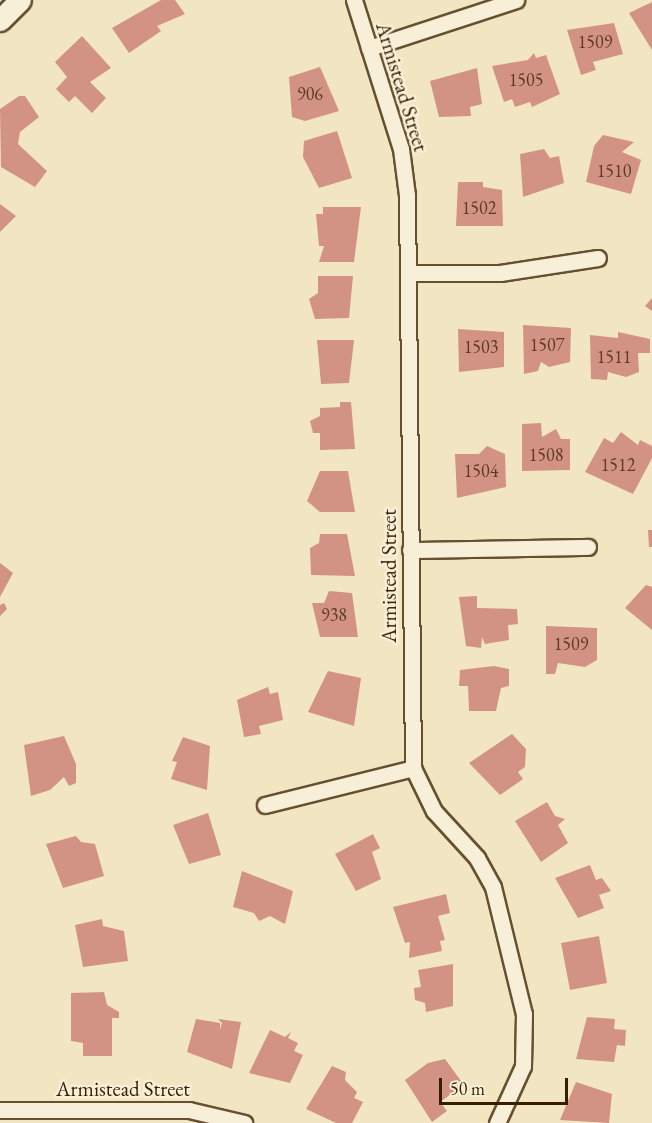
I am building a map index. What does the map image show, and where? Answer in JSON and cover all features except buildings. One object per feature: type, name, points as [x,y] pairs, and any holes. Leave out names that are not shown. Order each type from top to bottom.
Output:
[{"type":"street","points":[[0,20],[20,0]]},
{"type":"street","name":"Armistead Street","points":[[354,0],[405,170],[413,768],[434,811],[487,873],[499,904],[524,1014],[525,1050],[518,1083],[497,1123]]},
{"type":"street","points":[[369,48],[516,0]]},
{"type":"street","points":[[408,273],[500,273],[598,258]]},
{"type":"street","points":[[410,550],[588,547]]},
{"type":"street","points":[[265,806],[413,768]]},
{"type":"street","name":"Armistead Street","points":[[0,1110],[189,1110],[244,1123]]}]
